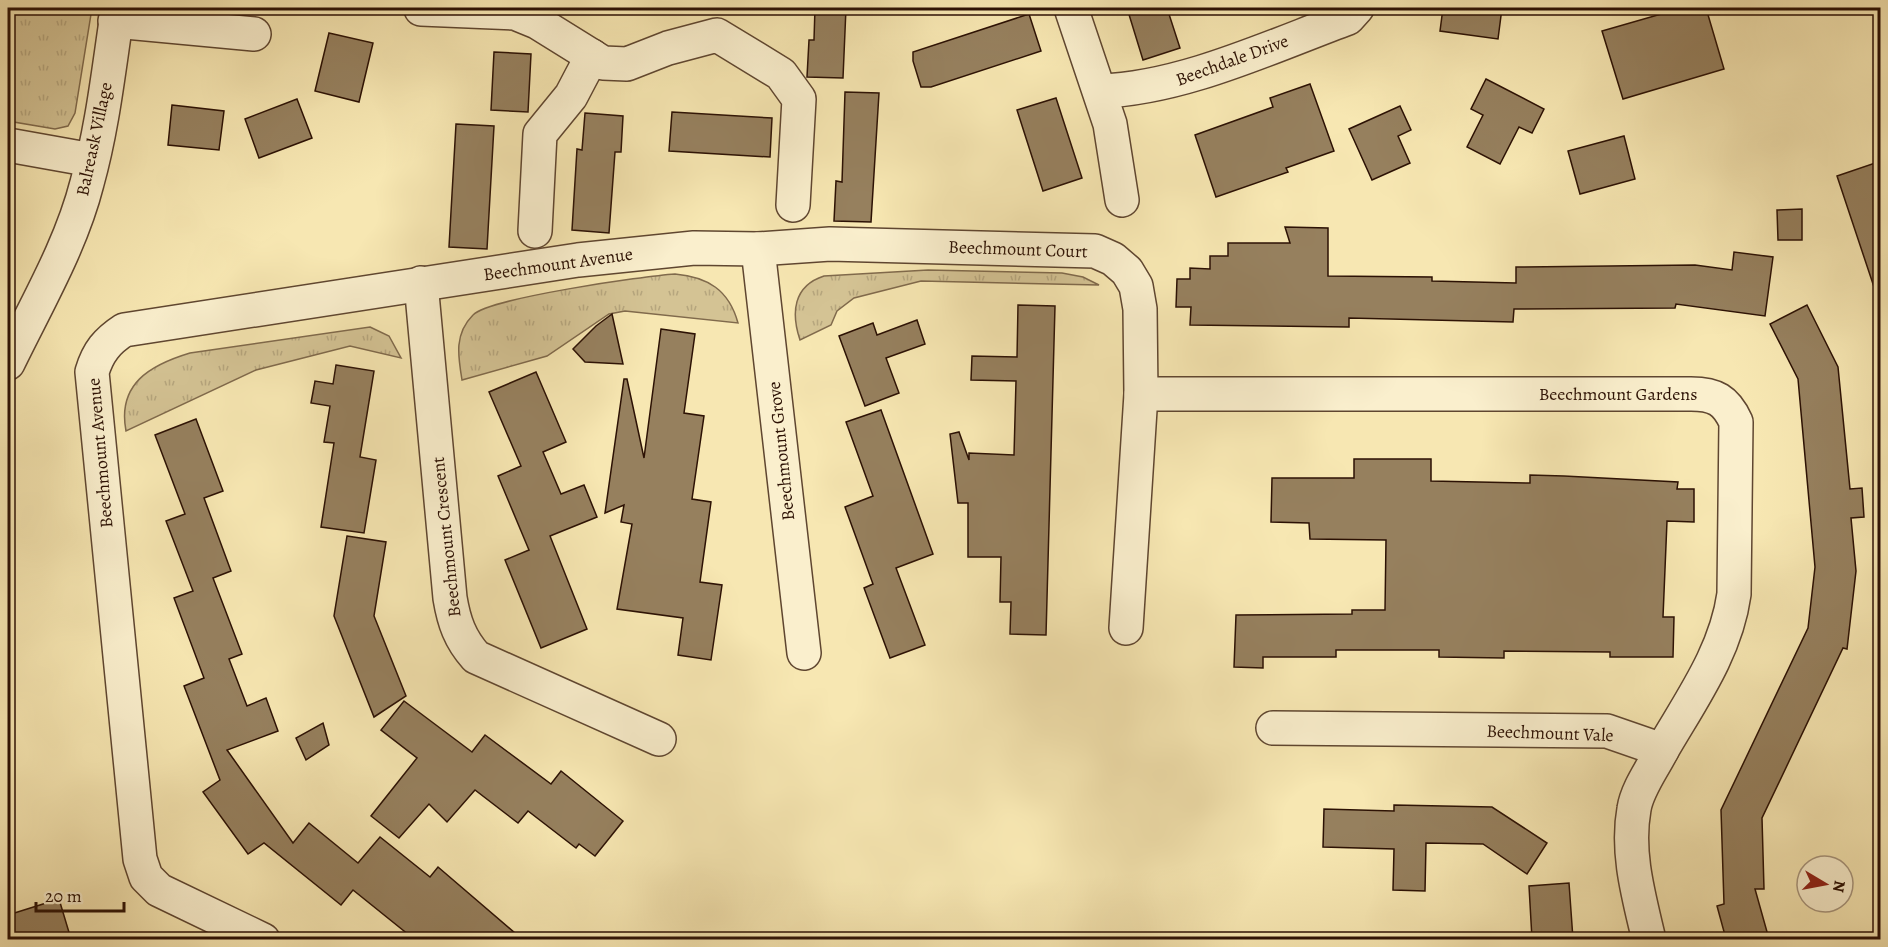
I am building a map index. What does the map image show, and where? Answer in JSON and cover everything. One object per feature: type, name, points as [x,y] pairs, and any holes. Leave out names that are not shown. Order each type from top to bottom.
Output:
[{"type":"street","points":[[1071,8],[1110,124],[1122,200]]},
{"type":"street","name":"Beechdale Drive","points":[[1100,91],[1132,90],[1165,84],[1348,18],[1357,8]]},
{"type":"street","points":[[421,9],[515,13],[537,22],[603,63],[627,64],[668,48],[717,21],[780,74],[799,99],[793,205]]},
{"type":"street","points":[[117,14],[254,34]]},
{"type":"street","name":"Balreask Village","points":[[8,363],[65,244],[87,184],[117,14]]},
{"type":"street","points":[[535,231],[540,134],[571,96],[592,56]]},
{"type":"street","points":[[8,145],[92,160]]},
{"type":"street","name":"Beechmount Court","points":[[758,249],[830,244],[1095,251],[1113,259],[1127,271],[1136,286],[1140,309],[1141,394],[1126,628]]},
{"type":"street","name":"Beechmount Avenue","points":[[263,939],[159,890],[146,877],[140,859],[92,372],[98,354],[110,339],[124,330],[578,260],[694,248],[758,249]]},
{"type":"street","name":"Beechmount Grove","points":[[758,249],[804,652]]},
{"type":"street","name":"Beechmount Crescent","points":[[421,284],[450,598],[455,625],[465,645],[476,657],[659,740]]},
{"type":"street","name":"Beechmount Gardens","points":[[1141,394],[1691,394],[1717,397],[1728,405],[1736,422],[1734,594],[1731,618],[1725,638],[1712,664],[1662,750]]},
{"type":"street","name":"Beechmount Vale","points":[[1273,729],[1607,731],[1662,750]]},
{"type":"street","points":[[1649,939],[1631,846],[1634,807],[1662,750]]},
{"type":"green space","points":[[8,8],[92,8],[75,113],[68,126],[55,129],[8,121]]},
{"type":"green space","points":[[928,270],[1062,273],[1083,277],[1099,285],[921,281],[854,298],[837,311],[831,325],[800,340],[795,311],[797,302],[806,286],[814,281],[824,276]]},
{"type":"green space","points":[[675,274],[698,278],[716,287],[729,302],[738,323],[625,311],[609,314],[547,356],[462,380],[460,338],[467,322],[473,315],[485,308],[569,289]]},
{"type":"green space","points":[[370,327],[389,336],[401,358],[350,346],[256,370],[126,431],[127,401],[132,389],[150,371],[175,358],[190,353]]},
{"type":"building","points":[[815,8],[846,8],[843,78],[807,77],[809,40],[814,40]]},
{"type":"building","points":[[1127,8],[1167,8],[1180,48],[1143,60]]},
{"type":"building","points":[[1443,8],[1502,8],[1498,39],[1440,31]]},
{"type":"building","points":[[1682,8],[1706,8],[1724,69],[1623,99],[1602,31]]},
{"type":"building","points":[[1029,14],[1041,51],[931,87],[921,87],[913,61],[913,52]]},
{"type":"building","points":[[329,33],[373,43],[359,102],[315,91]]},
{"type":"building","points":[[494,52],[531,54],[528,112],[491,110]]},
{"type":"building","points":[[1486,79],[1544,109],[1532,133],[1519,127],[1500,164],[1467,147],[1483,115],[1471,109]]},
{"type":"building","points":[[1310,84],[1334,151],[1286,168],[1288,172],[1216,197],[1195,135],[1273,107],[1270,98]]},
{"type":"building","points":[[845,92],[879,93],[871,222],[834,221],[836,181],[842,182]]},
{"type":"building","points":[[1056,98],[1082,178],[1043,191],[1017,110]]},
{"type":"building","points":[[297,99],[312,138],[259,158],[245,119]]},
{"type":"building","points":[[172,105],[224,111],[219,150],[168,145]]},
{"type":"building","points":[[1400,106],[1411,130],[1398,136],[1410,163],[1372,180],[1349,129]]},
{"type":"building","points":[[672,112],[772,118],[770,157],[669,151]]},
{"type":"building","points":[[585,113],[623,116],[621,152],[615,152],[609,233],[572,230],[577,149],[582,150]]},
{"type":"building","points":[[456,124],[494,126],[487,249],[449,247]]},
{"type":"building","points":[[1624,136],[1635,179],[1580,194],[1568,151]]},
{"type":"building","points":[[1881,161],[1881,293],[1876,293],[1837,176]]},
{"type":"building","points":[[1802,209],[1802,240],[1778,240],[1777,210]]},
{"type":"building","points":[[1285,227],[1328,228],[1328,276],[1432,277],[1432,281],[1516,283],[1516,267],[1695,265],[1732,270],[1734,252],[1773,257],[1765,316],[1676,304],[1675,308],[1514,309],[1513,322],[1349,318],[1349,327],[1190,325],[1191,307],[1176,307],[1177,279],[1190,279],[1190,268],[1210,269],[1210,256],[1228,256],[1228,243],[1290,243]]},
{"type":"building","points":[[1018,305],[1055,306],[1046,635],[1010,634],[1011,602],[1000,602],[1001,557],[968,557],[968,503],[958,503],[950,434],[959,432],[969,460],[969,453],[1014,455],[1016,381],[971,380],[972,356],[1017,357]]},
{"type":"building","points":[[1807,305],[1838,367],[1850,489],[1862,488],[1864,517],[1851,518],[1856,571],[1847,649],[1843,648],[1762,818],[1764,889],[1755,889],[1769,939],[1726,939],[1717,906],[1724,904],[1721,810],[1808,628],[1815,567],[1798,379],[1770,324]]},
{"type":"building","points":[[612,314],[623,364],[585,362],[573,349]]},
{"type":"building","points":[[917,320],[925,344],[886,358],[899,393],[865,406],[839,336],[873,323],[877,335]]},
{"type":"building","points":[[661,329],[695,334],[684,413],[704,416],[692,499],[711,502],[700,582],[722,585],[711,660],[678,655],[683,618],[617,609],[632,524],[621,522],[624,505],[605,513],[624,379],[627,379],[644,458]]},
{"type":"building","points":[[336,365],[374,371],[360,457],[376,460],[364,533],[321,527],[334,443],[324,442],[330,406],[311,403],[315,381],[333,384]]},
{"type":"building","points":[[536,372],[566,442],[543,452],[561,494],[584,485],[597,517],[550,536],[587,629],[541,648],[505,560],[529,550],[498,476],[521,466],[489,392]]},
{"type":"building","points":[[881,410],[933,554],[896,568],[925,645],[890,658],[864,588],[873,584],[845,507],[873,496],[846,422]]},
{"type":"building","points":[[196,419],[223,491],[204,498],[231,571],[213,578],[242,654],[229,659],[247,706],[266,698],[278,731],[227,750],[293,843],[309,823],[358,863],[380,837],[430,877],[438,867],[522,939],[414,939],[353,890],[341,905],[264,843],[248,854],[203,792],[220,780],[184,686],[204,678],[174,598],[193,591],[166,521],[185,514],[155,435]]},
{"type":"building","points":[[1354,459],[1431,459],[1431,481],[1530,483],[1530,475],[1564,476],[1678,482],[1677,489],[1694,489],[1694,522],[1667,521],[1663,617],[1674,617],[1673,657],[1610,657],[1610,652],[1504,651],[1504,658],[1439,657],[1439,650],[1336,650],[1336,657],[1263,657],[1263,668],[1234,667],[1236,615],[1352,614],[1352,610],[1385,610],[1386,540],[1310,539],[1309,523],[1271,522],[1272,478],[1354,478]]},
{"type":"building","points":[[347,536],[386,542],[374,616],[406,696],[374,717],[334,616]]},
{"type":"building","points":[[404,701],[472,752],[485,735],[551,784],[561,771],[623,821],[595,856],[579,844],[576,848],[528,811],[518,823],[475,790],[447,822],[429,804],[399,838],[371,816],[417,758],[381,730]]},
{"type":"building","points":[[323,723],[329,745],[306,760],[296,738]]},
{"type":"building","points":[[1394,805],[1492,807],[1547,843],[1527,874],[1483,844],[1426,843],[1425,891],[1393,890],[1394,849],[1323,847],[1324,809],[1394,811]]},
{"type":"building","points":[[1569,883],[1573,939],[1532,939],[1529,886]]},
{"type":"building","points":[[59,899],[71,939],[15,939],[8,915]]}]
